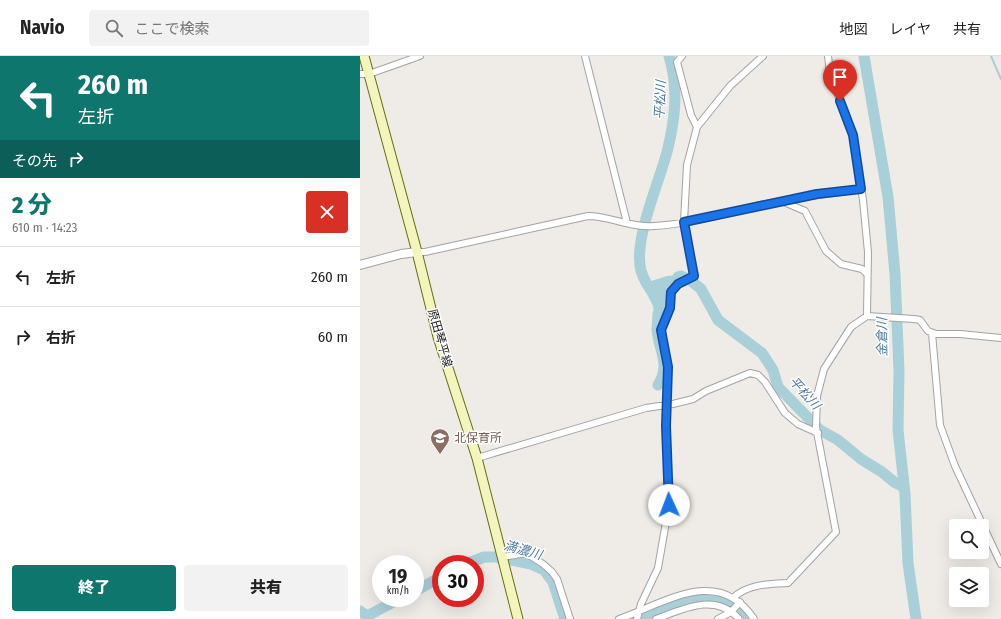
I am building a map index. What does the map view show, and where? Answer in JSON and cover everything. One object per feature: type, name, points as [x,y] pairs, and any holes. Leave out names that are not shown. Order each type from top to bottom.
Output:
[{"type":"main road","name":"原田琴平線","points":[[364,56],[364,74],[417,252],[438,337],[477,458],[518,619]]},
{"type":"street","points":[[364,74],[420,56]]},
{"type":"street","points":[[585,56],[627,222]]},
{"type":"street","points":[[682,56],[677,62],[691,115],[697,127]]},
{"type":"street","points":[[638,614],[658,568],[669,505],[666,406],[668,367],[661,330],[670,308],[671,292],[678,284],[694,276],[684,222],[687,165],[697,127],[730,86],[763,56]]},
{"type":"street","points":[[828,56],[830,73],[853,135],[861,189],[868,252],[866,316]]},
{"type":"street","points":[[360,265],[401,254],[454,246],[588,216],[600,216],[653,226],[684,222],[817,194],[861,189]]},
{"type":"street","points":[[781,202],[788,202],[805,211],[826,251],[841,264],[862,269],[867,274]]},
{"type":"street","points":[[732,598],[739,592],[749,588],[768,584],[788,583],[835,535],[834,518],[816,427],[817,396],[824,369],[851,327],[866,316],[914,319],[920,320],[928,331],[932,333],[1001,338]]},
{"type":"street","points":[[932,333],[940,425],[955,466],[1001,564]]},
{"type":"street","points":[[477,458],[616,416],[646,408],[666,406],[693,399],[706,391],[750,373],[758,375],[765,382],[785,413],[798,424],[818,433]]},
{"type":"street","points":[[503,557],[526,553],[552,572],[556,579],[570,619]]},
{"type":"street","points":[[619,619],[638,614],[675,597],[696,590],[719,591],[740,603],[754,619]]},
{"type":"street","points":[[718,619],[732,611],[740,603]]},
{"type":"street","points":[[656,619],[699,604],[717,604],[732,611],[739,619]]},
{"type":"water","points":[[690,274],[690,276],[674,284],[667,312],[658,329],[656,328],[653,306],[642,284],[667,276]]},
{"type":"waterway","name":"平松川","points":[[654,294],[646,283],[642,274],[639,258],[644,228],[667,152],[674,116],[675,92],[669,56]]},
{"type":"waterway","name":"金倉川","points":[[864,56],[888,197],[895,274],[899,371],[898,430],[905,494],[908,563],[916,619]]},
{"type":"waterway","points":[[991,56],[1001,79]]},
{"type":"waterway","name":"平松川","points":[[678,277],[681,276],[690,280],[701,289],[718,320],[762,353],[773,370],[778,387],[820,430],[838,440],[861,459],[882,472],[894,482],[904,487]]},
{"type":"waterway","name":"平松川","points":[[658,314],[657,330],[663,358],[664,371],[658,385]]},
{"type":"waterway","name":"満濃川","points":[[484,557],[496,557],[531,564],[544,570],[553,582],[565,619]]},
{"type":"waterway","name":"満濃川","points":[[424,586],[432,582]]},
{"type":"waterway","name":"満濃川","points":[[637,619],[681,603],[695,599],[708,598],[722,601],[735,607],[748,619]]},
{"type":"waterway","name":"満濃川","points":[[360,611],[367,616],[384,607]]},
{"type":"place","name":"北保育所","points":[[440,455]]},
{"type":"route","points":[[669,505],[666,426],[668,367],[661,330],[670,308],[671,292],[678,284],[694,276],[684,222],[817,194],[861,189],[853,135],[840,101]]}]
